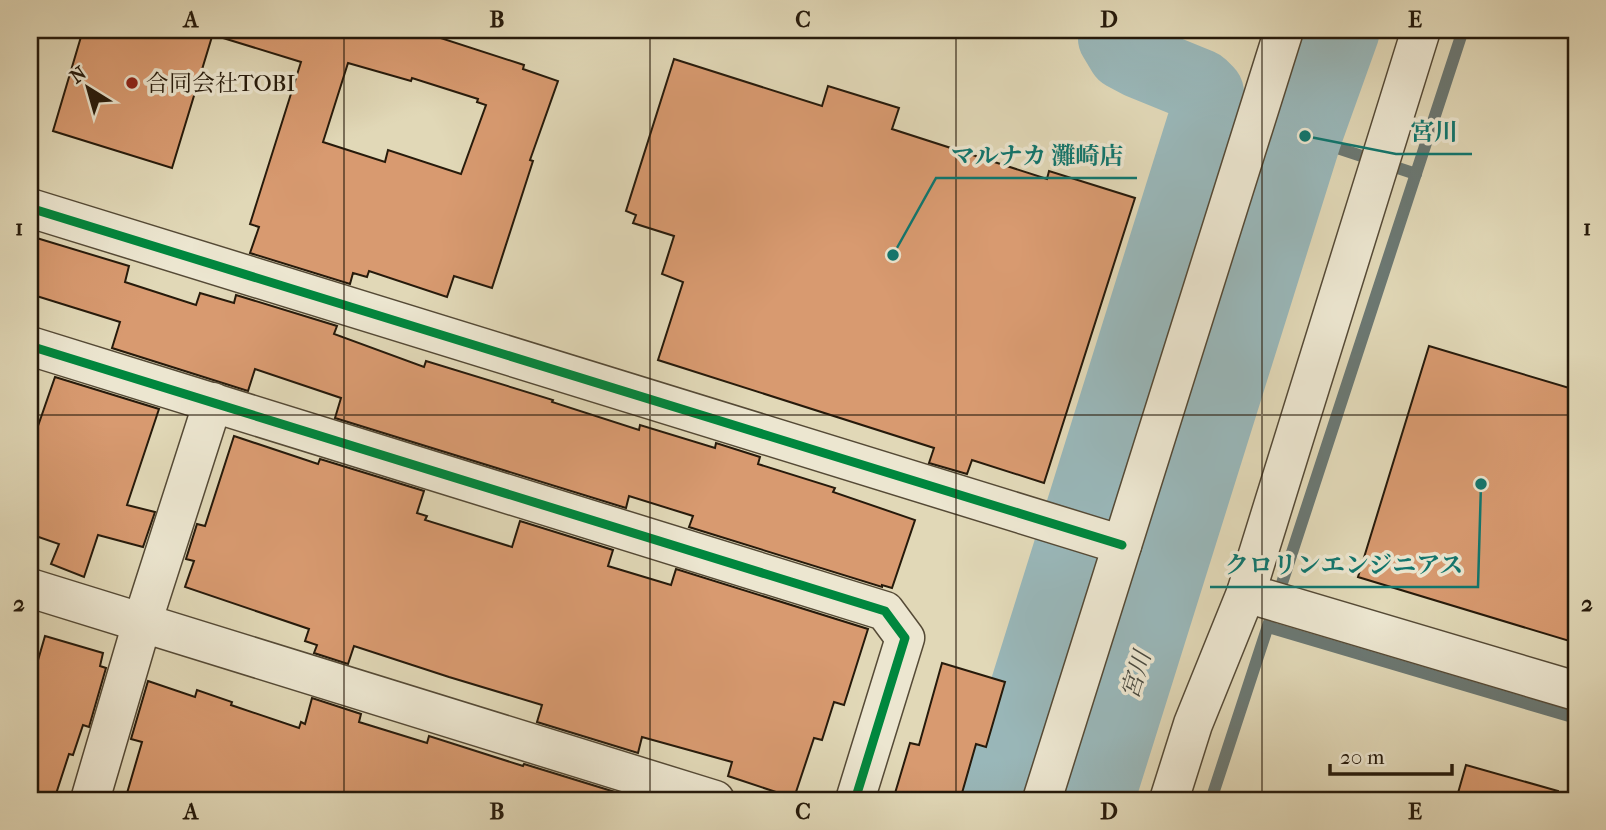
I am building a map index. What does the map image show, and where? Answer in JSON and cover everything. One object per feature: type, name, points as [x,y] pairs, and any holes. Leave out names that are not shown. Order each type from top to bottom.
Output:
[{"type":"street","points":[[1042,800],[1090,536],[1284,30]]},
{"type":"street","points":[[1169,800],[1193,724],[1266,599],[1379,162],[1421,30]]},
{"type":"street","points":[[30,208],[1090,536]]},
{"type":"street","points":[[30,346],[885,611],[905,638],[855,800]]},
{"type":"street","points":[[90,800],[142,623],[213,402]]},
{"type":"street","points":[[30,588],[715,800]]},
{"type":"street","points":[[1266,599],[1576,691]]},
{"type":"water","points":[[1091,30],[1149,30],[1151,40],[1225,83],[1228,105],[1233,110],[1230,122],[1223,123],[1213,135],[1202,176],[1176,165],[1182,144],[1179,121],[1164,99],[1150,86],[1091,65],[1084,50]]},
{"type":"building","name":"合同会社TOBI","points":[[83,30],[214,30],[172,168],[53,131]]},
{"type":"building","points":[[224,30],[416,30],[524,65],[523,69],[558,81],[530,160],[533,161],[492,288],[454,276],[447,297],[369,271],[367,277],[353,273],[350,284],[250,253],[259,227],[250,224],[301,62],[223,38]],"holes":[[[348,63],[411,81],[412,78],[478,99],[477,102],[486,105],[461,174],[388,150],[385,162],[323,142]]]},
{"type":"building","points":[[674,59],[822,106],[828,86],[899,108],[892,129],[1047,179],[1049,171],[1135,198],[1044,483],[972,460],[967,474],[929,463],[934,448],[658,360],[683,282],[662,274],[674,236],[633,223],[636,215],[626,211]]},
{"type":"building","points":[[30,236],[129,266],[125,282],[196,305],[200,293],[234,303],[236,295],[337,326],[334,334],[424,367],[426,361],[639,430],[640,425],[715,448],[716,443],[760,457],[758,464],[835,488],[833,492],[915,520],[892,588],[689,527],[693,516],[629,496],[626,508],[335,418],[341,398],[255,369],[248,391],[112,348],[120,322],[30,294]]},
{"type":"building","points":[[1429,346],[1576,390],[1576,643],[1358,577]]},
{"type":"building","points":[[55,377],[159,409],[127,505],[155,512],[143,547],[98,535],[84,577],[51,564],[59,544],[30,534],[30,449]]},
{"type":"building","points":[[234,436],[318,464],[320,459],[424,491],[417,513],[427,516],[425,520],[512,547],[520,521],[613,550],[608,566],[671,585],[676,569],[868,629],[844,705],[834,702],[822,740],[814,738],[794,798],[728,776],[732,762],[642,737],[638,753],[537,722],[542,705],[354,646],[348,664],[314,653],[317,645],[305,641],[309,629],[185,587],[194,561],[186,559],[197,524],[205,526]]},
{"type":"building","points":[[45,636],[103,653],[100,666],[106,668],[89,727],[83,725],[73,755],[69,754],[54,800],[30,800],[30,688]]},
{"type":"building","points":[[942,663],[1005,682],[986,747],[976,744],[960,800],[893,800],[910,743],[919,745]]},
{"type":"building","points":[[148,681],[195,697],[197,690],[232,702],[231,705],[299,728],[301,722],[305,724],[312,698],[361,714],[359,722],[427,743],[429,736],[628,796],[627,800],[125,800],[142,742],[131,739]]},
{"type":"building","points":[[1466,765],[1558,791],[1557,800],[1456,800]]},
{"type":"waterway","points":[[992,800],[1209,107],[1207,93],[1200,86],[1124,53],[1115,38],[1117,30]]},
{"type":"waterway","name":"宮川","points":[[1097,800],[1305,136],[1343,30]]},
{"type":"waterway","points":[[1211,800],[1463,30]]},
{"type":"waterway","points":[[1216,109],[1236,116]]},
{"type":"waterway","points":[[1286,131],[1416,174]]},
{"type":"waterway","points":[[1268,627],[1576,718]]},
{"type":"cycle path","points":[[30,208],[1122,545]]},
{"type":"cycle path","points":[[30,346],[885,611],[905,638],[855,800]]},
{"type":"place","name":"合同会社TOBI","points":[[132,83]]},
{"type":"place","name":"宮川","points":[[1305,136]]},
{"type":"place","name":"マルナカ 灘崎店","points":[[893,255]]},
{"type":"place","name":"クロリンエンジニアス","points":[[1481,484]]}]
